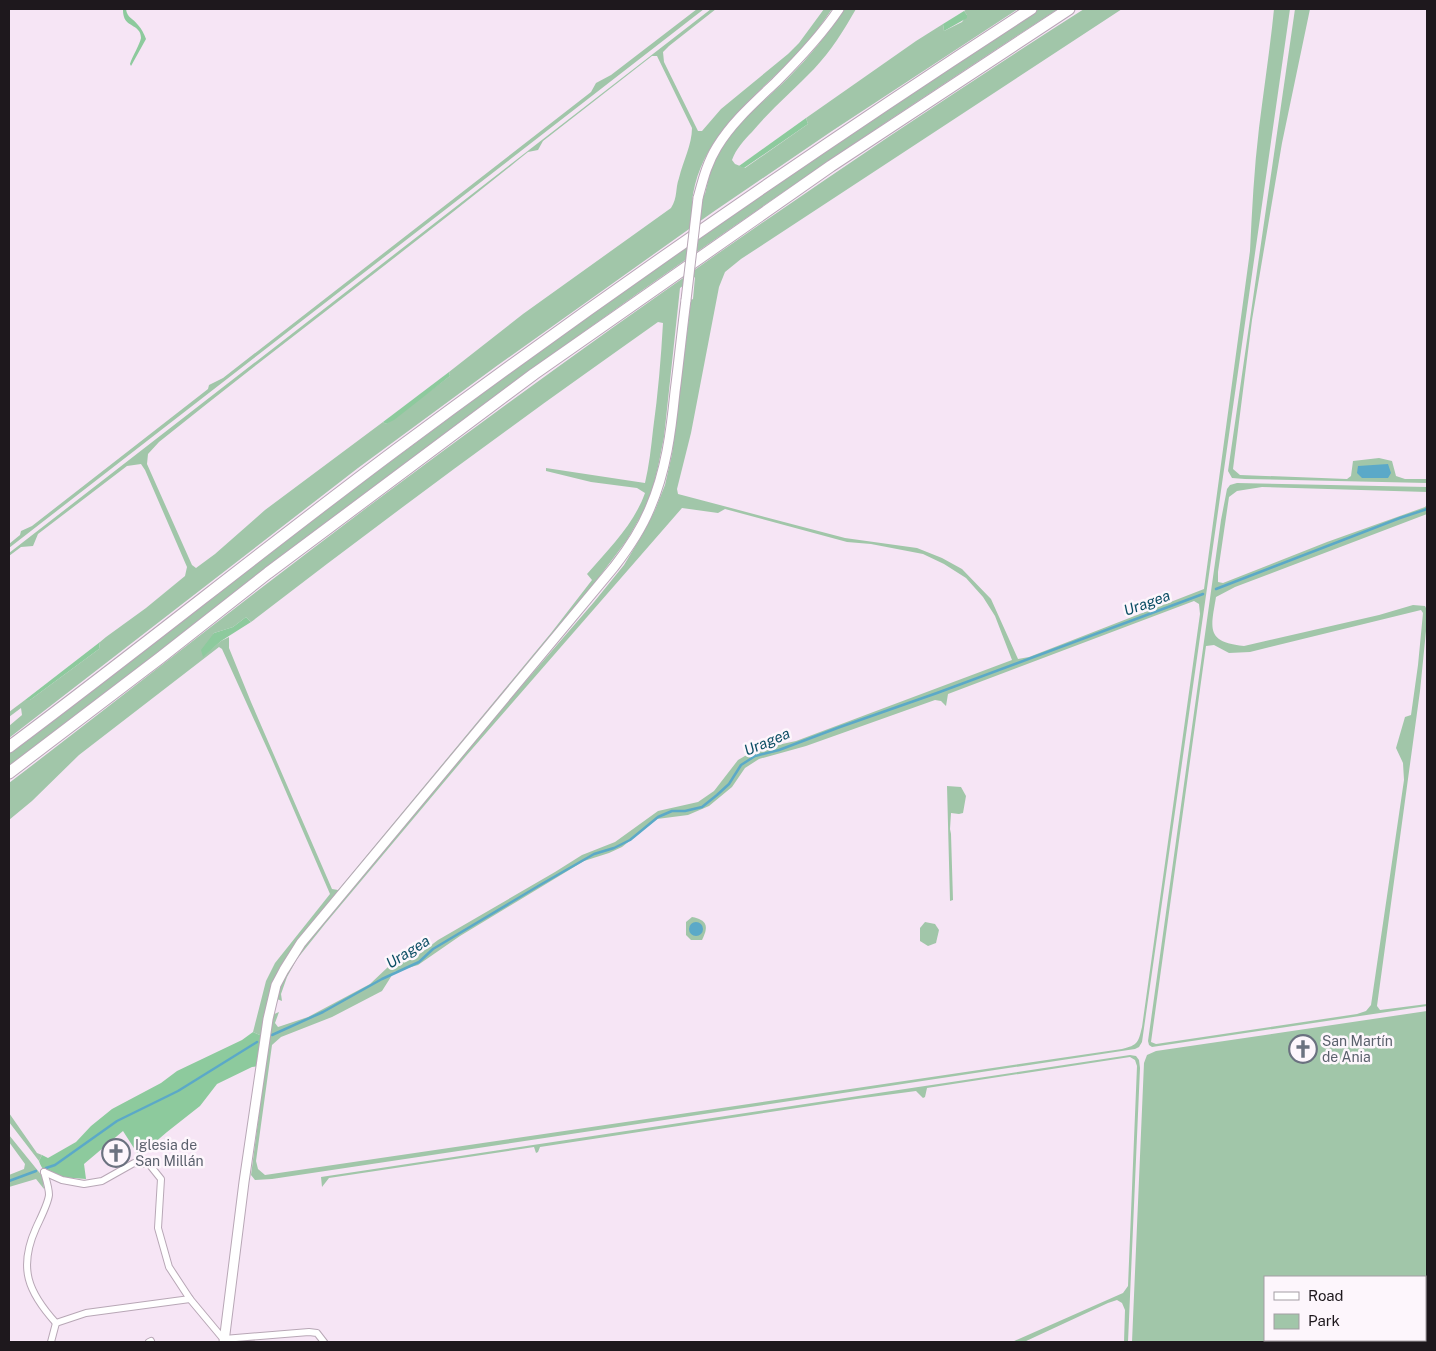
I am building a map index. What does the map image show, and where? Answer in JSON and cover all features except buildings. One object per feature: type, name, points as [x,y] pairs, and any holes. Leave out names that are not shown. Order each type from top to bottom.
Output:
[{"type":"highway","points":[[9,747],[380,462],[524,356],[651,265],[821,148],[1031,9]]},
{"type":"highway","points":[[9,773],[276,568],[534,374],[823,171],[1069,9]]},
{"type":"street","points":[[225,1341],[244,1182],[268,1019],[276,985],[301,943],[608,575],[636,535],[650,510],[666,459],[698,198],[709,161],[724,136],[750,107],[796,62],[839,9]]},
{"type":"street","points":[[56,1323],[44,1310],[32,1291],[26,1268],[29,1244],[49,1196],[44,1172],[62,1180],[84,1184],[102,1181],[134,1163],[149,1164],[161,1179],[158,1228],[168,1267],[190,1299],[225,1341]]},
{"type":"street","points":[[56,1323],[86,1313],[190,1299]]},
{"type":"street","points":[[51,1342],[56,1323]]},
{"type":"street","points":[[225,1341],[309,1332],[317,1333],[324,1342]]},
{"type":"green space","points":[[123,9],[126,9],[130,18],[141,28],[146,39],[131,66],[131,61],[141,38],[139,31],[126,20]]},
{"type":"green space","points":[[697,9],[704,9],[9,548],[9,544],[20,535],[21,531],[32,526],[208,389],[209,385],[223,378],[591,92],[596,83],[611,75]]},
{"type":"green space","points":[[711,9],[716,9],[663,52],[664,62],[698,131],[702,131],[721,109],[788,54],[799,43],[824,9],[832,9],[801,50],[746,103],[717,138],[705,158],[697,179],[692,202],[705,194],[716,159],[733,132],[803,62],[844,9],[856,9],[832,48],[814,69],[743,141],[732,160],[735,164],[745,168],[808,124],[806,118],[916,41],[943,24],[944,31],[962,22],[967,15],[964,11],[967,9],[1018,9],[713,212],[498,365],[358,468],[9,738],[9,726],[22,715],[21,708],[9,717],[9,712],[25,700],[30,700],[99,649],[100,642],[185,576],[187,567],[141,464],[127,466],[38,534],[33,546],[21,547],[9,556],[9,553]],"holes":[[[652,56],[657,56],[692,128],[689,147],[678,182],[675,200],[671,208],[523,314],[449,372],[450,376],[386,424],[383,422],[265,510],[215,554],[196,568],[192,565],[147,464],[148,454],[159,442],[205,405],[528,152],[538,150],[543,141]]]},
{"type":"green space","points":[[1039,9],[1058,9],[820,167],[585,331],[367,492],[9,766],[9,753],[359,485],[577,323],[945,70]]},
{"type":"green space","points":[[1084,9],[1122,9],[741,259],[725,272],[719,287],[691,433],[677,489],[678,494],[845,538],[917,548],[942,558],[962,569],[991,599],[1018,659],[1029,657],[1204,589],[1250,251],[1257,143],[1274,9],[1290,9],[1142,1042],[1139,1047],[272,1179],[255,1180],[251,1175],[272,1015],[279,1012],[275,1023],[278,1027],[308,1017],[370,984],[388,967],[413,959],[438,940],[582,855],[615,842],[658,811],[698,802],[714,791],[738,760],[750,753],[796,741],[1012,660],[995,616],[983,597],[966,578],[944,564],[923,554],[871,544],[847,542],[725,509],[718,513],[682,508],[466,756],[325,924],[297,959],[287,977],[281,994],[282,1001],[277,999],[283,977],[306,944],[481,733],[594,602],[624,565],[642,535],[665,485],[672,454],[695,277],[680,288],[664,437],[652,491],[642,514],[627,540],[578,605],[297,941],[274,980],[262,1036],[253,1032],[266,981],[275,963],[330,894],[222,649],[219,647],[79,755],[32,801],[9,820],[9,783],[460,438],[724,249]],"holes":[[[658,322],[663,323],[660,363],[651,450],[645,483],[546,468],[546,471],[591,482],[637,488],[645,493],[628,526],[587,574],[592,580],[551,633],[338,890],[332,889],[251,702],[229,648],[229,637],[203,656],[214,633],[233,627],[246,617],[251,622],[453,470]],[[1194,601],[1199,604],[1200,614],[1142,1027],[1138,1040],[1131,1046],[1122,1049],[265,1175],[258,1169],[256,1161],[272,1045],[281,1037],[332,1017],[382,991],[394,972],[418,965],[460,936],[584,861],[622,847],[657,819],[688,815],[709,806],[732,787],[745,768],[759,759],[806,746],[935,700],[941,701],[946,706],[948,694]]]},
{"type":"green space","points":[[1295,9],[1310,9],[1282,143],[1252,320],[1233,469],[1240,475],[1347,479],[1351,476],[1353,461],[1379,458],[1392,461],[1396,476],[1405,479],[1427,479],[1427,483],[1245,479],[1232,478],[1228,471]]},
{"type":"green space","points":[[964,11],[967,18],[944,31],[943,24]]},
{"type":"green space","points":[[806,118],[808,124],[744,168],[739,166]]},
{"type":"green space","points":[[449,372],[450,376],[394,420],[386,424],[383,422]]},
{"type":"green space","points":[[1237,483],[1427,487],[1427,492],[1262,487],[1237,491],[1229,497],[1218,572],[1218,582],[1223,583],[1427,505],[1427,514],[1235,587],[1216,597],[1212,625],[1217,637],[1222,641],[1244,646],[1379,615],[1413,605],[1425,606],[1427,621],[1420,691],[1377,1006],[1380,1010],[1427,1004],[1427,1006],[1152,1047],[1148,1041],[1221,520],[1227,489],[1230,485]],"holes":[[[1421,610],[1423,613],[1411,715],[1405,717],[1396,748],[1403,763],[1404,780],[1371,1005],[1366,1011],[1357,1014],[1156,1044],[1151,1042],[1206,646],[1214,645],[1229,653],[1250,652]]]},
{"type":"green space","points":[[246,617],[251,622],[221,641],[203,657],[201,650],[214,633],[233,627]]},
{"type":"green space","points":[[100,642],[99,649],[30,700],[25,700]]},
{"type":"green space","points":[[947,786],[961,787],[966,796],[963,813],[951,813],[953,900],[950,901]]},
{"type":"green space","points":[[692,917],[701,920],[705,924],[706,931],[702,940],[691,940],[686,935],[686,922]]},
{"type":"green space","points":[[925,922],[935,924],[939,930],[936,943],[928,946],[920,941],[920,928]]},
{"type":"green space","points":[[1427,1011],[1427,1342],[1132,1342],[1144,1063],[1147,1055],[1156,1051]]},
{"type":"green space","points":[[253,1032],[262,1036],[259,1066],[252,1067],[217,1084],[200,1106],[139,1156],[123,1131],[84,1164],[86,1179],[52,1175],[42,1167],[39,1161],[42,1155],[48,1158],[76,1142],[91,1126],[112,1109],[161,1083],[177,1071],[242,1040]]},
{"type":"green space","points":[[1130,1055],[1136,1056],[1139,1060],[1140,1068],[1128,1342],[1124,1342],[1125,1310],[1122,1303],[1117,1300],[1024,1342],[1012,1342],[1123,1293],[1128,1286],[1137,1066],[1135,1060],[1130,1057],[927,1088],[923,1098],[916,1091],[856,1099],[540,1147],[536,1153],[534,1147],[329,1178],[322,1187],[321,1177]]},
{"type":"green space","points":[[9,1113],[37,1153],[42,1155],[39,1161],[9,1122]]},
{"type":"green space","points":[[9,1135],[43,1177],[44,1189],[36,1179],[9,1187],[9,1175],[24,1169],[25,1164],[9,1142]]},
{"type":"water","points":[[1388,464],[1391,473],[1388,478],[1362,478],[1357,473],[1358,466]]},
{"type":"water","points":[[693,922],[699,922],[703,929],[699,936],[693,936],[689,932],[689,926]]},
{"type":"waterway","name":"Uragea","points":[[1216,589],[1427,509]]},
{"type":"waterway","name":"Uragea","points":[[272,1035],[323,1012],[382,979],[419,962],[433,949],[540,885],[594,854],[614,848],[630,840],[658,817],[672,811],[685,811],[702,807],[729,784],[741,765],[755,756],[779,750],[937,693],[1203,594]]},
{"type":"waterway","name":"Uragea","points":[[46,1168],[55,1165],[117,1121],[178,1091],[257,1042]]},
{"type":"waterway","name":"Uragea","points":[[9,1181],[36,1171]]},
{"type":"place","name":"San Martín de Ania","points":[[1303,1049]]},
{"type":"place","name":"Iglesia de San Millán","points":[[116,1153]]}]
